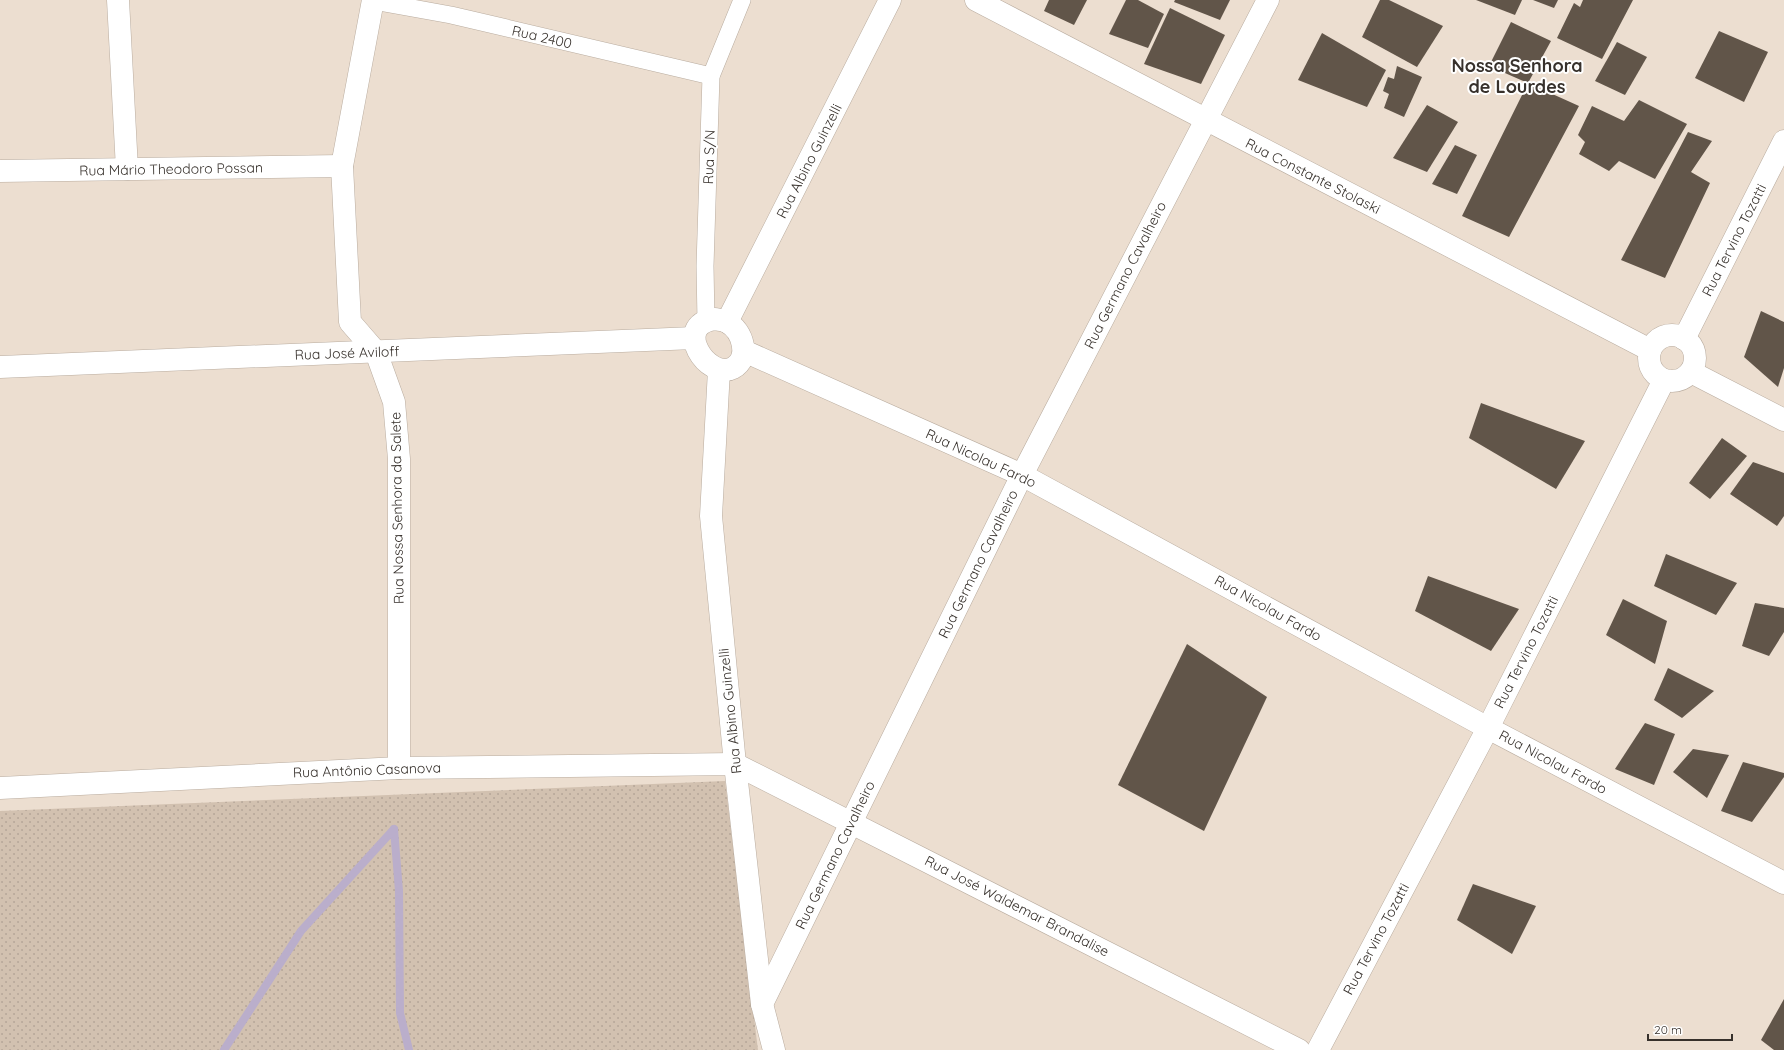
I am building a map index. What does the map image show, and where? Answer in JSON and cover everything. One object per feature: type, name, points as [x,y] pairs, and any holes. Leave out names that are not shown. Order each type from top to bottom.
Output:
[{"type":"street","points":[[118,0],[127,169]]},
{"type":"street","name":"Rua Albino Guinzelli","points":[[717,321],[890,0]]},
{"type":"street","name":"Rua Constante Stolaski","points":[[976,0],[1650,350]]},
{"type":"street","name":"Rua Germano Cavalheiro","points":[[762,1004],[1022,475],[1268,0]]},
{"type":"street","name":"Rua Nossa Senhora da Salete","points":[[373,1],[342,166],[350,322],[376,352],[394,402],[399,459],[399,768]]},
{"type":"street","name":"Rua Tervino Tozatti","points":[[1684,339],[1784,142]]},
{"type":"street","name":"Rua Mário Theodoro Possan","points":[[0,171],[342,166]]},
{"type":"street","points":[[717,321],[740,334],[743,343],[744,351],[741,360],[733,368],[728,370],[719,370],[712,367],[703,358],[698,350],[694,338],[697,328],[717,321]]},
{"type":"street","points":[[1665,336],[1678,336],[1684,339],[1694,351],[1695,358],[1691,372],[1679,381],[1672,382],[1664,380],[1658,376],[1650,365],[1650,350],[1654,344],[1665,336]]},
{"type":"street","name":"Rua José Aviloff","points":[[0,367],[694,338]]},
{"type":"street","name":"Rua Nicolau Fardo","points":[[744,351],[1022,475],[1488,728],[1784,883]]},
{"type":"street","name":"Rua Albino Guinzelli","points":[[719,370],[712,516],[735,764],[762,1004],[774,1050]]},
{"type":"street","points":[[1691,372],[1784,420]]},
{"type":"street","name":"Rua Tervino Tozatti","points":[[1318,1050],[1488,728],[1664,380]]},
{"type":"street","name":"Rua Antônio Casanova","points":[[0,788],[399,768],[735,764]]},
{"type":"street","name":"Rua José Waldemar Brandalise","points":[[735,764],[851,821],[1298,1050]]},
{"type":"lane","name":"Rua S/N","points":[[717,321],[705,266],[711,76],[742,0]]},
{"type":"lane","name":"Rua 2400","points":[[373,1],[451,15],[711,76]]},
{"type":"shaded area","points":[[725,781],[758,1050],[0,1050],[0,811]]},
{"type":"building","points":[[1049,0],[1087,0],[1074,25],[1044,11]]},
{"type":"building","points":[[1126,0],[1138,0],[1164,14],[1148,48],[1109,34]]},
{"type":"building","points":[[1175,0],[1230,0],[1220,20],[1174,2]]},
{"type":"building","points":[[1380,0],[1389,0],[1443,26],[1417,67],[1362,37]]},
{"type":"building","points":[[1476,0],[1522,0],[1515,15]]},
{"type":"building","points":[[1533,0],[1558,0],[1554,8]]},
{"type":"building","points":[[1583,0],[1633,0],[1602,59],[1557,38],[1574,3],[1580,7]]},
{"type":"building","points":[[1170,8],[1225,35],[1201,84],[1144,64]]},
{"type":"building","points":[[1511,22],[1551,41],[1528,83],[1489,66]]},
{"type":"building","points":[[1719,31],[1768,52],[1744,102],[1695,78]]},
{"type":"building","points":[[1322,33],[1386,70],[1367,107],[1298,80]]},
{"type":"building","points":[[1617,42],[1647,57],[1625,95],[1595,81]]},
{"type":"building","points":[[1397,66],[1422,77],[1404,117],[1384,108],[1389,94],[1383,91],[1388,77],[1394,79]]},
{"type":"building","points":[[1528,83],[1579,106],[1509,237],[1462,216]]},
{"type":"building","points":[[1639,100],[1687,124],[1655,179],[1619,161],[1609,171],[1579,154],[1585,142],[1578,135],[1592,106],[1624,121]]},
{"type":"building","points":[[1427,105],[1458,122],[1427,172],[1393,158]]},
{"type":"building","points":[[1688,132],[1712,141],[1691,172],[1710,183],[1665,278],[1621,260]]},
{"type":"building","points":[[1455,145],[1477,155],[1457,194],[1432,184]]},
{"type":"building","points":[[1761,311],[1784,322],[1784,368],[1778,387],[1744,357]]},
{"type":"building","points":[[1481,403],[1585,441],[1556,489],[1469,438]]},
{"type":"building","points":[[1722,438],[1747,456],[1710,499],[1689,483]]},
{"type":"building","points":[[1753,462],[1784,473],[1784,516],[1777,526],[1730,494]]},
{"type":"building","points":[[1666,554],[1737,583],[1716,615],[1654,586]]},
{"type":"building","points":[[1428,576],[1519,609],[1491,651],[1415,611]]},
{"type":"building","points":[[1623,599],[1667,621],[1655,664],[1606,635]]},
{"type":"building","points":[[1755,603],[1784,608],[1784,632],[1769,656],[1742,646]]},
{"type":"building","points":[[1187,644],[1267,697],[1204,831],[1118,785]]},
{"type":"building","points":[[1668,668],[1714,691],[1682,718],[1654,700]]},
{"type":"building","points":[[1645,723],[1675,734],[1654,785],[1615,769]]},
{"type":"building","points":[[1693,749],[1729,755],[1707,798],[1673,772]]},
{"type":"building","points":[[1743,762],[1784,773],[1784,777],[1752,822],[1721,811]]},
{"type":"building","points":[[1473,884],[1536,906],[1512,954],[1457,920]]},
{"type":"building","points":[[1784,999],[1784,1050],[1774,1050],[1761,1040]]},
{"type":"waterway","points":[[394,829],[399,891],[400,1013],[409,1050]]},
{"type":"waterway","points":[[224,1050],[301,931],[394,829]]},
{"type":"district","name":"Nossa Senhora de Lourdes","points":[[1517,76]]}]
